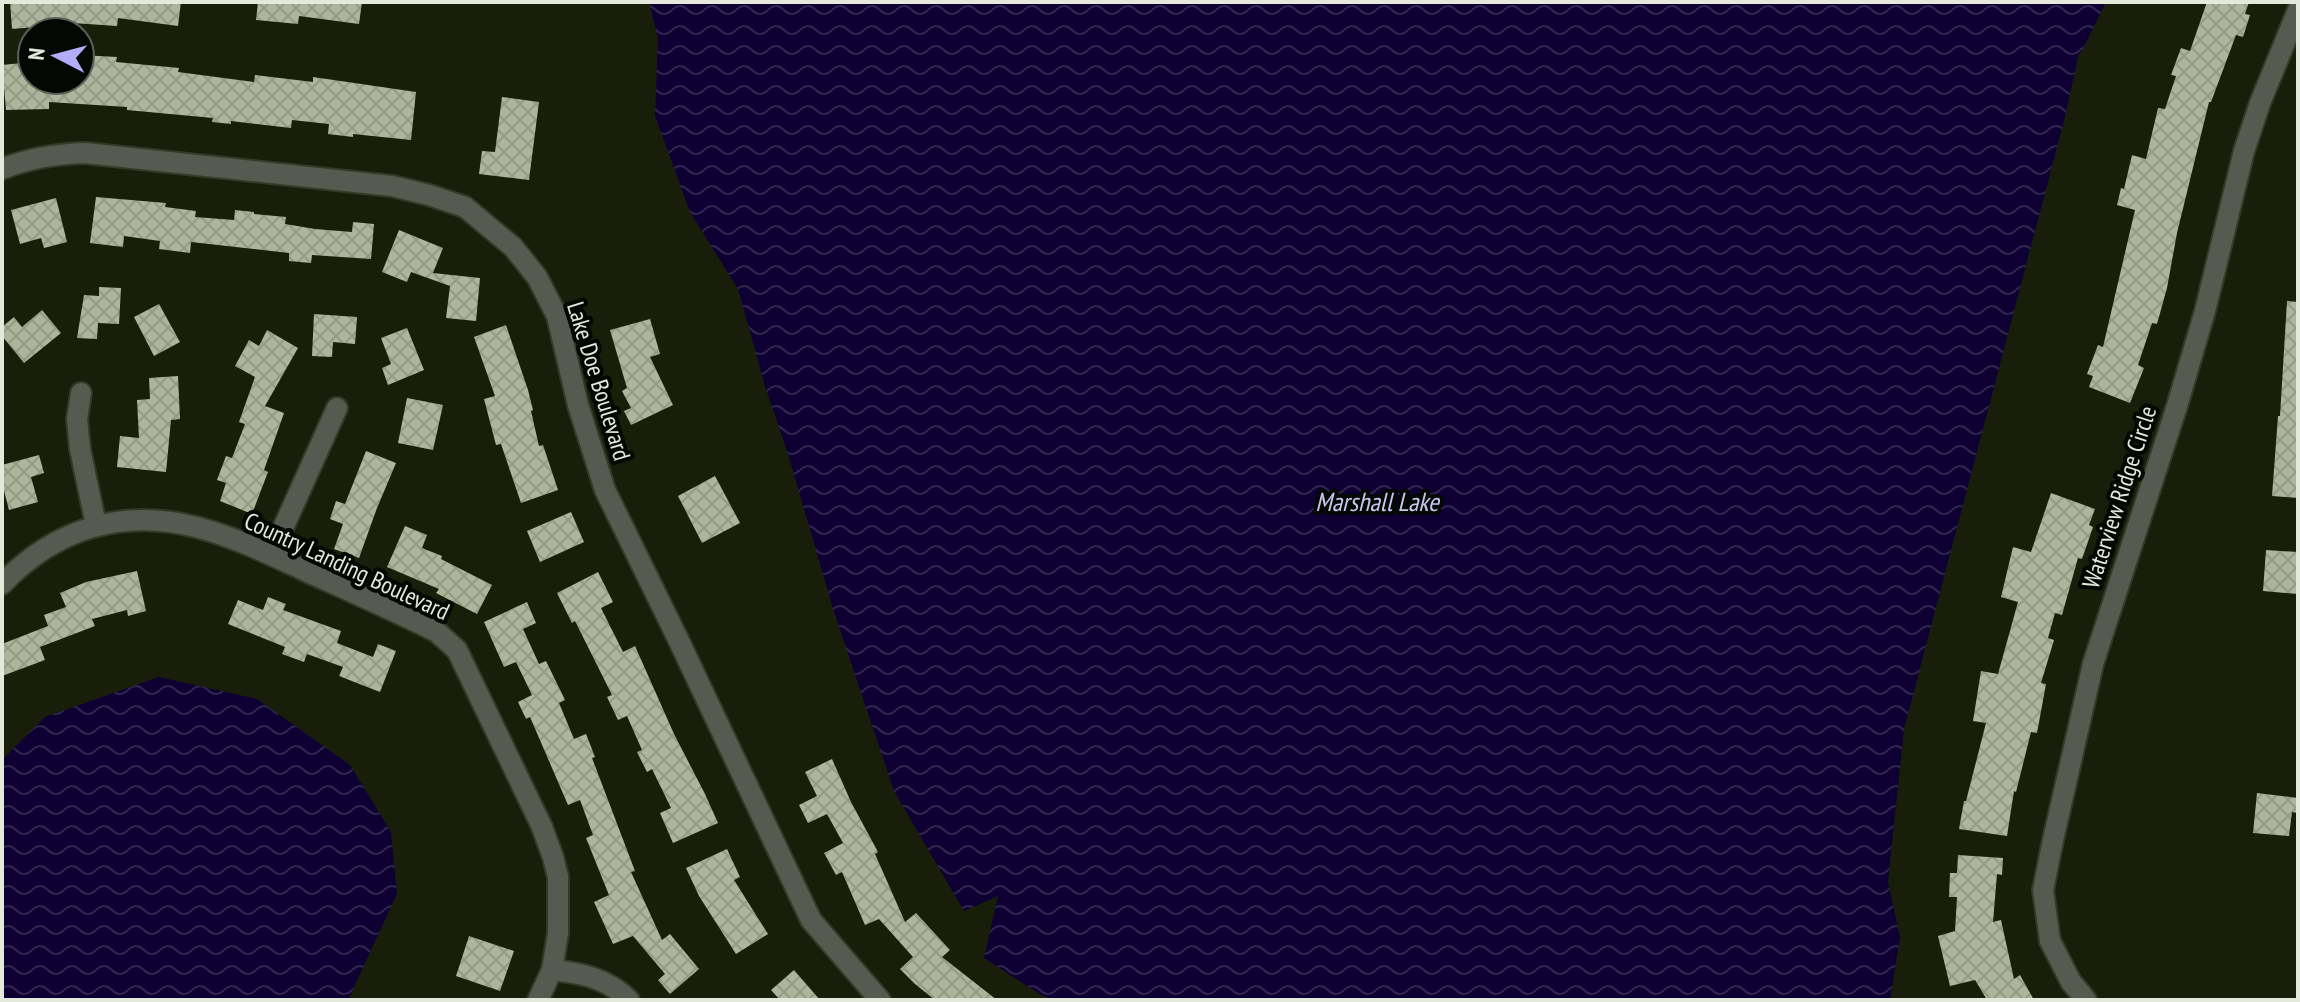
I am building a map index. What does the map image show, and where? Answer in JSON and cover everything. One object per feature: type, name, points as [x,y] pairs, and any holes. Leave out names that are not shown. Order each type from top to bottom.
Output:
[{"type":"street","name":"Waterview Ridge Circle","points":[[2086,1000],[2071,982],[2050,941],[2043,890],[2053,840],[2093,664],[2205,311],[2244,151],[2298,10]]},
{"type":"street","name":"Lake Doe Boulevard","points":[[2,169],[54,154],[85,153],[392,186],[465,207],[513,247],[537,277],[557,316],[578,405],[605,490],[811,920],[880,1000]]},
{"type":"street","points":[[81,393],[77,419],[80,449],[96,525]]},
{"type":"street","points":[[271,555],[337,408]]},
{"type":"street","name":"Country Landing Boulevard","points":[[2,584],[37,552],[66,536],[96,525],[136,519],[173,522],[198,527],[271,555],[437,632],[457,650],[542,827],[553,857],[559,898],[558,933],[552,970],[538,1000]]},
{"type":"street","points":[[552,970],[601,980],[629,1000]]},
{"type":"water","name":"Marshall Lake","points":[[649,2],[2106,2],[2079,53],[2064,121],[1904,729],[1888,882],[1900,937],[1890,1000],[1055,1000],[1041,995],[984,958],[998,896],[964,911],[894,791],[834,612],[738,289],[690,212],[655,116],[658,38]]},
{"type":"water","points":[[159,677],[257,699],[350,765],[391,832],[397,894],[348,1000],[2,1000],[2,760],[45,717]]},
{"type":"building","points":[[10,2],[181,2],[178,26],[118,18],[117,26],[96,25],[96,16],[16,16],[16,29],[12,29]]},
{"type":"building","points":[[258,2],[362,2],[359,24],[299,16],[298,24],[256,20]]},
{"type":"building","points":[[2207,2],[2249,2],[2245,14],[2250,15],[2243,37],[2236,35],[2209,102],[2167,288],[2157,324],[2152,323],[2138,365],[2144,368],[2130,403],[2089,387],[2093,376],[2087,374],[2098,345],[2103,347],[2135,210],[2117,205],[2132,155],[2146,159],[2158,108],[2165,109],[2176,76],[2171,75],[2181,48],[2190,51]]},
{"type":"building","points":[[96,56],[117,57],[116,62],[179,68],[178,72],[254,82],[255,75],[313,82],[313,77],[416,92],[411,140],[328,134],[329,124],[292,120],[291,128],[231,121],[231,124],[212,122],[213,118],[127,110],[127,107],[49,102],[49,109],[6,110],[2,65],[16,64],[16,96],[96,96]]},
{"type":"building","points":[[502,97],[539,102],[529,180],[479,174],[482,151],[495,152]]},
{"type":"building","points":[[96,197],[166,203],[165,207],[196,211],[195,217],[234,220],[235,210],[254,212],[286,217],[285,224],[315,229],[352,232],[353,222],[374,224],[371,259],[312,255],[311,263],[289,261],[289,253],[191,242],[190,253],[159,249],[160,241],[124,236],[123,247],[90,243]]},
{"type":"building","points":[[56,198],[67,242],[44,248],[41,238],[20,244],[11,210]]},
{"type":"building","points":[[399,230],[443,248],[433,273],[480,278],[476,321],[446,318],[450,286],[411,272],[407,282],[382,272]]},
{"type":"building","points":[[99,287],[121,288],[119,324],[98,323],[97,339],[77,338],[84,295],[99,296]]},
{"type":"building","points":[[2287,301],[2298,302],[2298,498],[2272,496]]},
{"type":"building","points":[[159,304],[180,342],[154,356],[134,317]]},
{"type":"building","points":[[42,310],[61,333],[24,363],[2,336],[2,327],[14,317],[22,327]]},
{"type":"building","points":[[314,314],[357,317],[355,344],[333,342],[332,357],[312,356]]},
{"type":"building","points":[[650,319],[660,354],[650,357],[673,405],[631,425],[624,411],[631,408],[622,391],[627,388],[610,330]]},
{"type":"building","points":[[506,325],[528,390],[539,446],[543,445],[558,490],[521,503],[501,444],[496,445],[484,399],[495,396],[474,337]]},
{"type":"building","points":[[407,328],[424,370],[388,385],[382,368],[391,364],[381,338]]},
{"type":"building","points":[[267,330],[298,348],[265,406],[284,413],[264,470],[268,472],[252,514],[220,501],[226,483],[217,480],[226,456],[232,458],[245,424],[239,422],[255,377],[235,366],[249,340],[259,346]]},
{"type":"building","points":[[178,376],[180,419],[171,420],[166,472],[117,467],[120,436],[139,438],[137,400],[150,399],[149,378]]},
{"type":"building","points":[[407,398],[443,405],[433,450],[398,443]]},
{"type":"building","points":[[366,451],[396,463],[359,558],[334,549],[343,524],[330,519],[336,501],[345,504]]},
{"type":"building","points":[[39,455],[44,473],[31,477],[38,502],[9,510],[2,483],[2,465]]},
{"type":"building","points":[[715,476],[740,523],[702,543],[678,496]]},
{"type":"building","points":[[2051,493],[2095,509],[2089,525],[2093,527],[2082,559],[2078,558],[2062,615],[2055,613],[2048,638],[2054,640],[2041,683],[2046,684],[2037,733],[2031,732],[2014,791],[2007,836],[1959,829],[1986,723],[1973,721],[1981,671],[1998,674],[2018,602],[2001,597],[2013,547],[2031,552]]},
{"type":"building","points":[[571,512],[584,542],[540,562],[527,531]]},
{"type":"building","points":[[405,526],[427,535],[422,548],[492,585],[477,614],[436,593],[439,589],[387,567]]},
{"type":"building","points":[[2266,550],[2298,552],[2298,594],[2263,591]]},
{"type":"building","points":[[137,571],[146,611],[128,616],[127,610],[92,619],[95,626],[40,647],[45,660],[2,676],[2,644],[48,626],[44,615],[66,607],[60,593],[86,582]]},
{"type":"building","points":[[598,572],[613,602],[601,608],[623,652],[635,646],[718,823],[673,843],[660,813],[671,808],[652,769],[647,772],[637,752],[642,750],[627,716],[618,720],[607,697],[612,695],[575,621],[572,623],[557,593]]},
{"type":"building","points":[[268,597],[286,604],[283,610],[341,631],[337,643],[373,657],[378,644],[396,651],[380,692],[339,676],[343,667],[307,654],[304,662],[282,654],[285,647],[228,624],[238,600],[263,610]]},
{"type":"building","points":[[527,602],[536,623],[523,629],[539,664],[546,661],[565,700],[559,703],[574,739],[586,734],[595,757],[592,758],[635,871],[631,872],[662,940],[670,934],[699,969],[670,994],[658,980],[665,974],[633,936],[613,944],[594,902],[609,895],[586,838],[593,835],[580,800],[568,805],[530,717],[526,719],[518,702],[532,695],[516,662],[504,667],[484,622]]},
{"type":"building","points":[[832,759],[878,852],[875,854],[905,922],[916,913],[950,950],[942,957],[997,1000],[935,1000],[900,969],[913,957],[879,919],[865,925],[842,872],[836,875],[824,853],[843,843],[827,814],[808,823],[799,805],[817,796],[805,772]]},
{"type":"building","points":[[2257,793],[2298,798],[2298,813],[2292,812],[2289,836],[2253,833]]},
{"type":"building","points":[[727,849],[740,877],[734,880],[768,934],[736,954],[699,896],[686,868]]},
{"type":"building","points":[[1958,855],[2003,858],[2002,875],[1997,874],[1993,922],[2001,920],[2014,979],[2020,975],[2034,1000],[1987,1000],[1975,980],[1950,986],[1938,936],[1955,931],[1957,897],[1949,897],[1950,873],[1957,873]]},
{"type":"building","points":[[469,936],[514,951],[500,991],[456,976]]},
{"type":"building","points":[[794,970],[820,1000],[780,1000],[771,990]]}]
